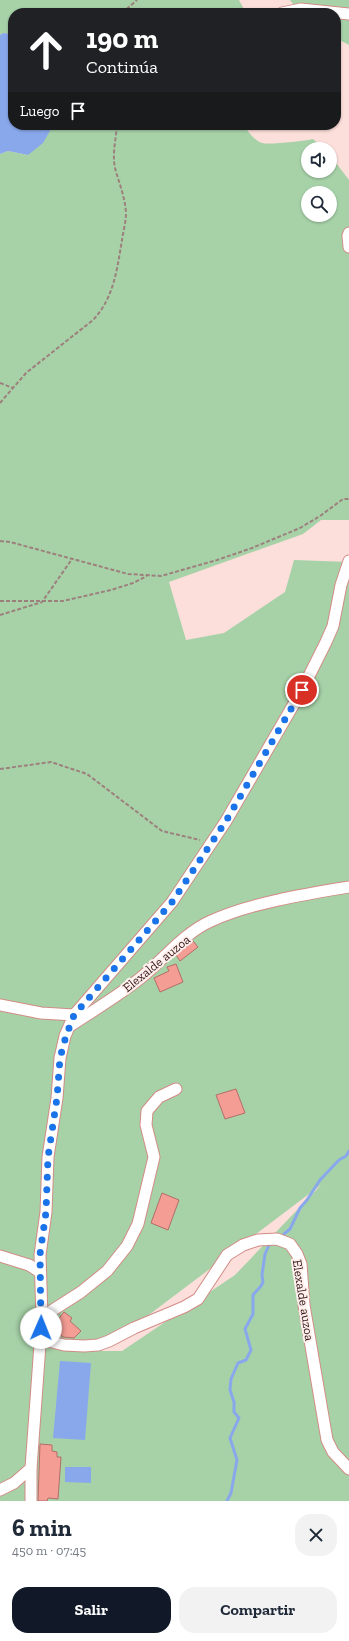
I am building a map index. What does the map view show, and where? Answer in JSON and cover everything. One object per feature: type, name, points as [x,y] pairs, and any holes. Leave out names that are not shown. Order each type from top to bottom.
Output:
[{"type":"street","points":[[349,233],[349,247]]},
{"type":"street","points":[[31,1501],[31,1468],[42,1317],[40,1272],[41,1241],[46,1212],[48,1157],[57,1098],[60,1058],[66,1036],[74,1015],[172,902],[226,821],[298,697],[326,642],[333,626],[341,585],[349,561]]},
{"type":"street","name":"Elexalde auzoa","points":[[70,1026],[142,977],[183,940],[210,921],[255,906],[349,887]]},
{"type":"street","points":[[0,1005],[41,1013],[74,1015]]},
{"type":"street","points":[[42,1317],[82,1292],[107,1271],[127,1246],[138,1224],[154,1157],[146,1124],[147,1110],[159,1097],[176,1089]]},
{"type":"street","name":"Elexalde auzoa","points":[[40,1339],[84,1346],[98,1345],[109,1341],[134,1328],[184,1307],[198,1299],[227,1255],[243,1246],[258,1240],[277,1239],[290,1244],[297,1254],[301,1264],[304,1305],[327,1440],[333,1452],[349,1469]]},
{"type":"street","points":[[0,1256],[29,1266],[40,1272]]},
{"type":"street","points":[[0,1490],[14,1483],[31,1468]]},
{"type":"path","points":[[128,8],[137,0]]},
{"type":"path","points":[[0,403],[26,373],[72,338],[103,310],[113,288],[126,214],[123,192],[115,168],[114,153],[116,130]]},
{"type":"path","points":[[0,383],[12,388]]},
{"type":"path","points":[[0,541],[10,542],[128,574],[161,576],[252,548],[300,528],[320,516],[343,499],[349,499]]},
{"type":"path","points":[[0,615],[42,602],[72,559]]},
{"type":"path","points":[[0,601],[63,601],[111,590],[133,583],[148,576]]},
{"type":"path","points":[[0,769],[51,762],[87,774],[162,831],[211,843]]},
{"type":"green space","points":[[0,0],[239,0],[243,8],[8,8],[8,34],[3,33],[0,35]]},
{"type":"green space","points":[[290,0],[349,0],[349,45],[341,41],[341,8],[296,8]]},
{"type":"green space","points":[[50,130],[247,130],[256,140],[262,143],[295,142],[313,139],[317,142],[301,142],[301,178],[337,178],[337,164],[349,180],[349,520],[321,520],[303,534],[169,582],[186,640],[224,633],[285,592],[294,560],[349,562],[349,1501],[0,1501],[0,154],[8,151],[28,155]],"holes":[[[321,1185],[235,1275],[122,1351],[101,1351]]]},
{"type":"water","points":[[3,33],[8,34],[8,130],[50,130],[43,143],[28,155],[8,151],[0,154],[0,35]]},
{"type":"water","points":[[60,1361],[91,1363],[85,1440],[53,1438]]},
{"type":"water","points":[[65,1467],[91,1467],[91,1483],[65,1482]]},
{"type":"building","points":[[193,941],[198,947],[180,961],[176,955]]},
{"type":"building","points":[[176,964],[183,982],[160,992],[154,978],[169,971],[167,967]]},
{"type":"building","points":[[236,1089],[245,1113],[225,1119],[216,1095]]},
{"type":"building","points":[[162,1193],[179,1200],[168,1230],[151,1223]]},
{"type":"building","points":[[64,1312],[72,1318],[70,1321],[81,1331],[74,1338],[63,1337],[51,1328]]},
{"type":"building","points":[[40,1444],[52,1445],[52,1451],[57,1452],[57,1457],[61,1457],[58,1499],[48,1498],[47,1501],[38,1501]]},
{"type":"waterway","points":[[284,1234],[290,1229],[300,1208],[320,1180],[339,1160],[346,1156],[349,1151]]},
{"type":"waterway","points":[[227,1501],[231,1493],[237,1460],[230,1438],[239,1418],[234,1412],[234,1402],[230,1390],[231,1379],[238,1363],[246,1360],[251,1350],[245,1329],[253,1314],[253,1295],[263,1282],[262,1275],[265,1254],[270,1243]]},
{"type":"route","points":[[41,1328],[40,1254],[46,1212],[48,1157],[57,1098],[60,1058],[74,1015],[172,902],[226,821],[302,690]]}]
